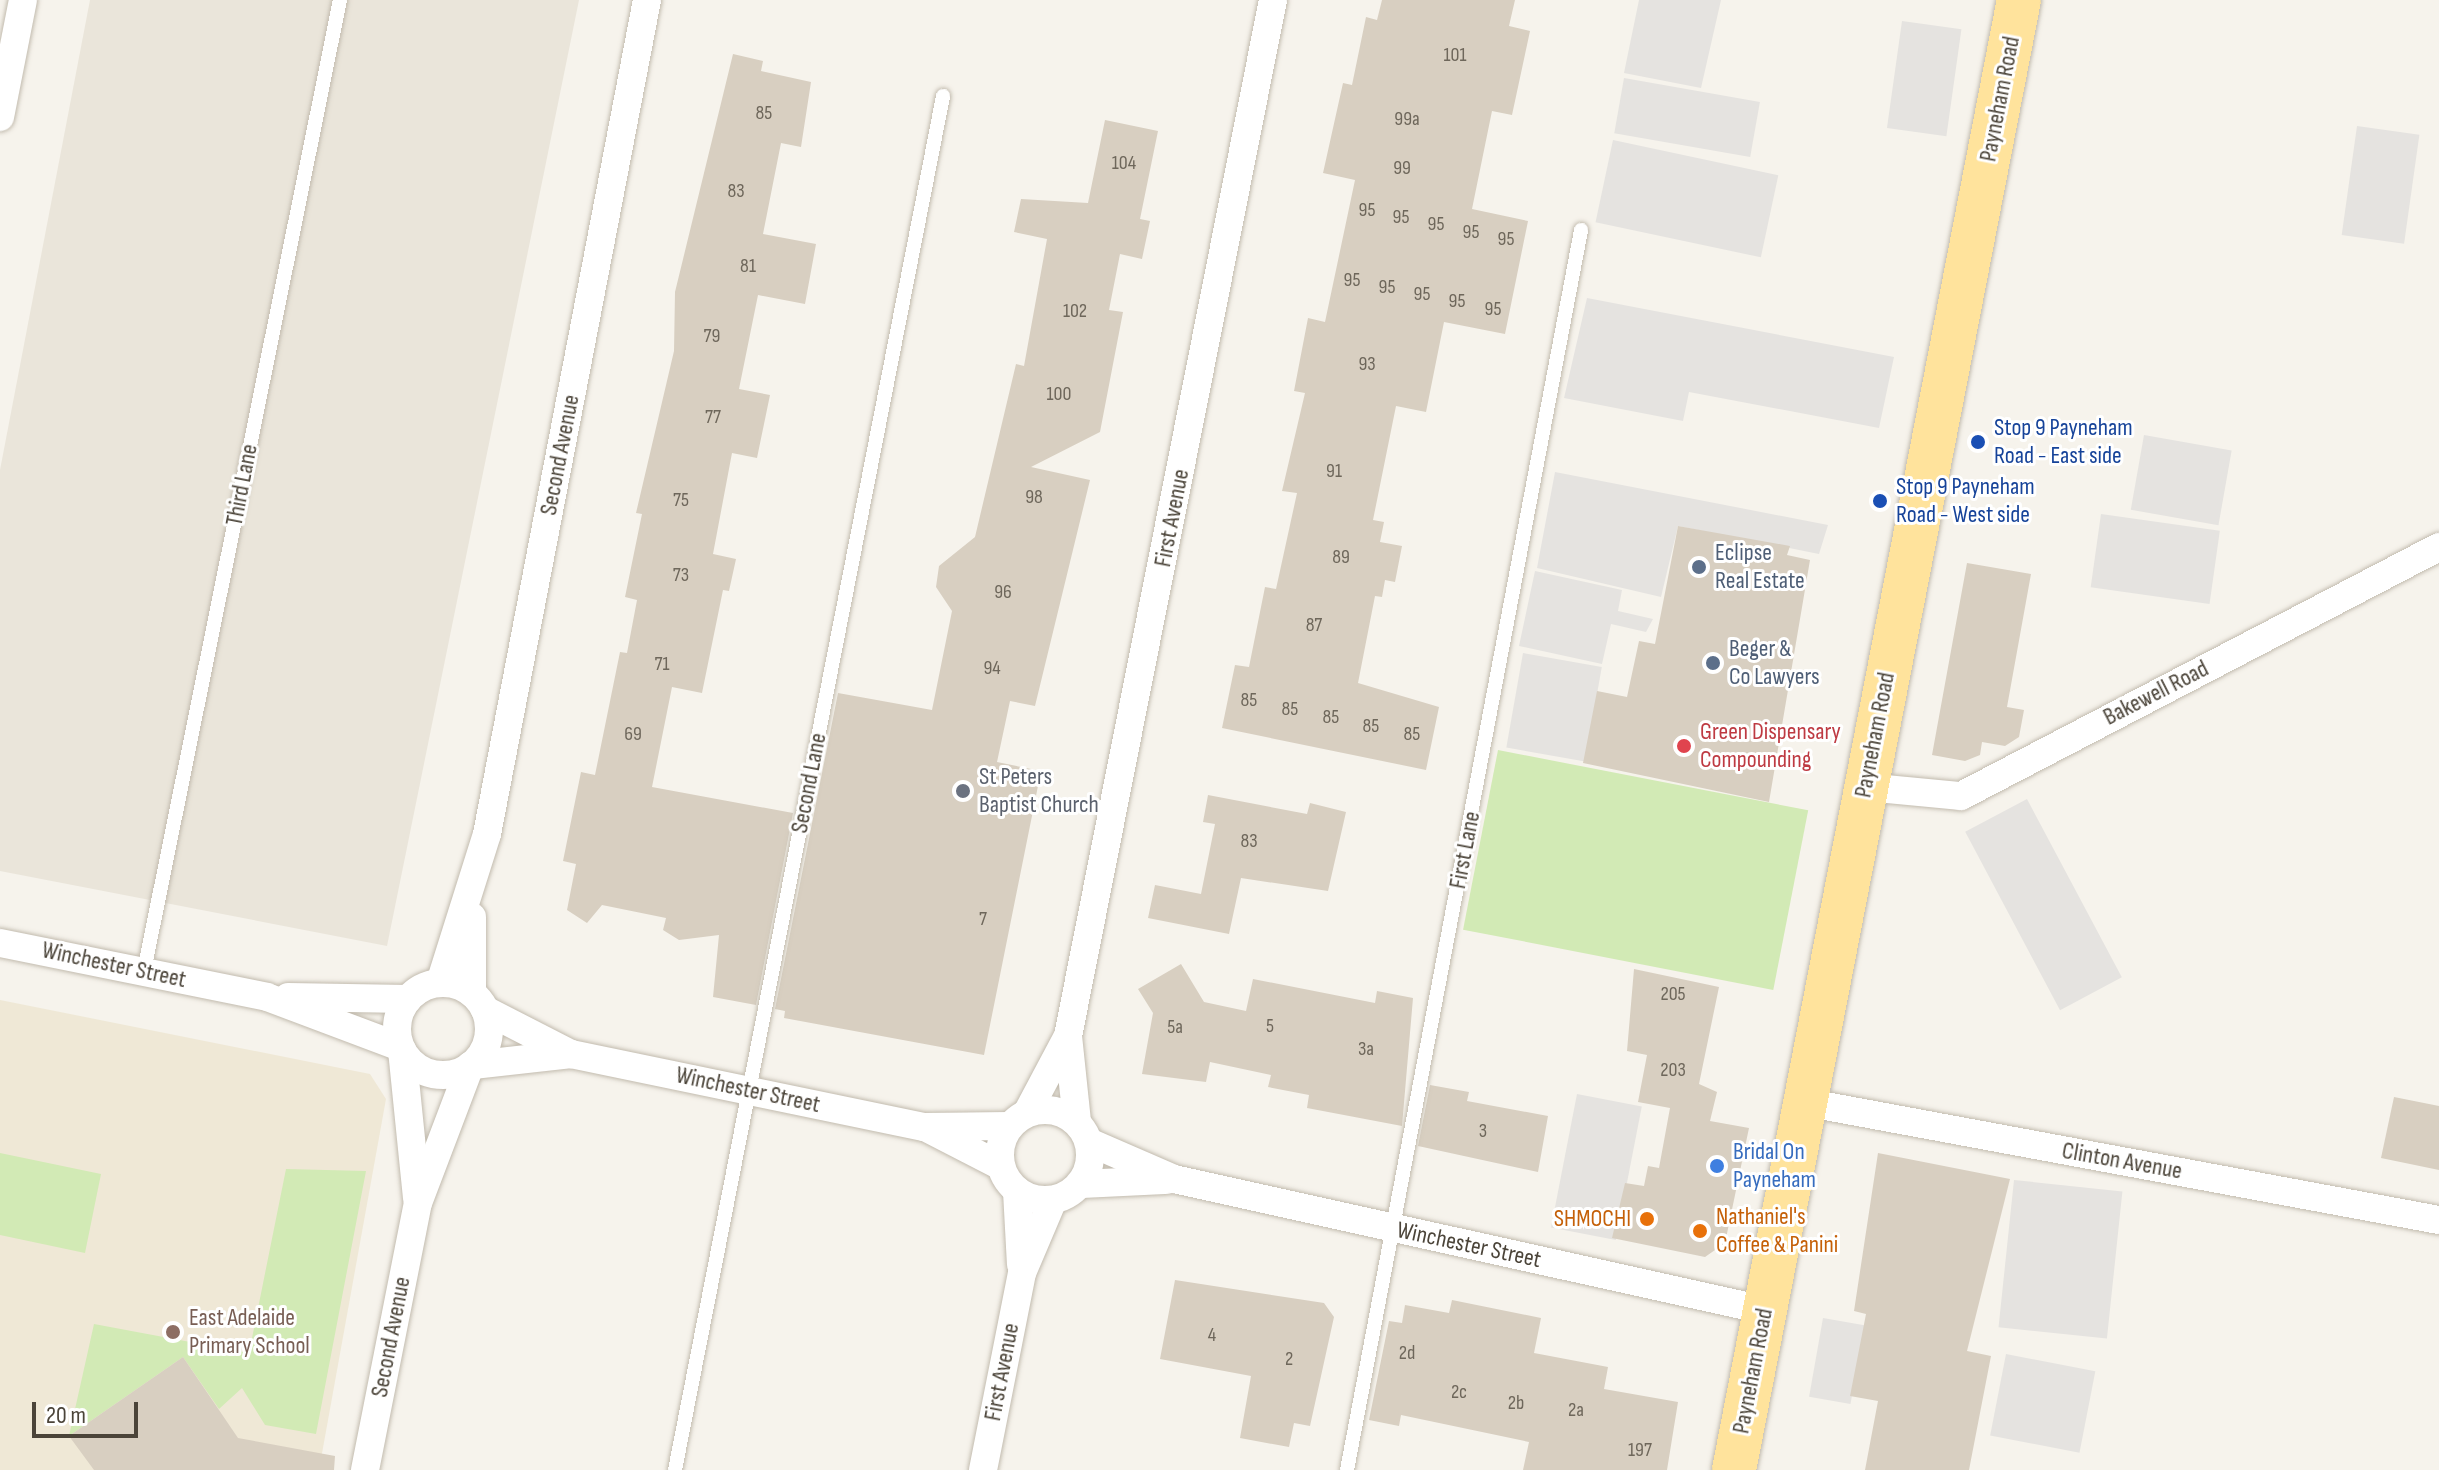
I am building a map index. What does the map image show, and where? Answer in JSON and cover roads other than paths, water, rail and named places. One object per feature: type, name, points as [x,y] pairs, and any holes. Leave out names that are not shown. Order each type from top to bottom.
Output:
[{"type":"main road","name":"Payneham Road","points":[[1734,1470],[2019,0]]},
{"type":"street","points":[[0,117],[23,0]]},
{"type":"street","name":"Second Avenue","points":[[440,983],[469,909],[647,0]]},
{"type":"street","name":"First Avenue","points":[[1018,1119],[1068,1036],[1273,0]]},
{"type":"street","name":"Bakewell Road","points":[[1865,787],[1961,796],[2439,547]]},
{"type":"street","name":"Second Avenue","points":[[469,909],[478,1001]]},
{"type":"street","name":"Winchester Street","points":[[3,942],[267,997],[401,1049]]},
{"type":"street","points":[[440,983],[478,1001],[487,1045],[471,1065],[432,1074],[401,1049],[397,1030],[408,999],[440,983]]},
{"type":"street","name":"Winchester Street","points":[[267,997],[408,999]]},
{"type":"street","name":"Winchester Street","points":[[478,1001],[571,1054]]},
{"type":"street","name":"First Avenue","points":[[1068,1036],[1083,1132]]},
{"type":"street","name":"Second Avenue","points":[[401,1049],[418,1203]]},
{"type":"street","name":"Winchester Street","points":[[471,1065],[571,1054],[924,1127],[1001,1166]]},
{"type":"street","name":"Second Avenue","points":[[365,1470],[418,1203],[471,1065]]},
{"type":"street","name":"Clinton Avenue","points":[[1804,1102],[2439,1220]]},
{"type":"street","points":[[1062,1112],[1083,1132],[1080,1184],[1053,1200],[1017,1191],[1001,1166],[1018,1119],[1062,1112]]},
{"type":"street","name":"Winchester Street","points":[[924,1127],[1018,1119]]},
{"type":"street","name":"Winchester Street","points":[[1083,1132],[1174,1179],[1764,1310]]},
{"type":"street","name":"Winchester Street","points":[[1080,1184],[1174,1179]]},
{"type":"street","name":"First Avenue","points":[[1017,1191],[1022,1273]]},
{"type":"street","name":"First Avenue","points":[[983,1470],[1022,1273],[1053,1200]]},
{"type":"lane","name":"Third Lane","points":[[144,971],[340,0]]},
{"type":"lane","name":"Second Lane","points":[[675,1470],[943,96]]},
{"type":"lane","name":"First Lane","points":[[1347,1470],[1581,230]]},
{"type":"place","name":"Stop 9 Payneham Road - East side","points":[[1978,442]]},
{"type":"place","name":"Stop 9 Payneham Road - West side","points":[[1880,501]]},
{"type":"place","name":"Eclipse Real Estate","points":[[1699,567]]},
{"type":"place","name":"Beger & Co Lawyers","points":[[1713,663]]},
{"type":"place","name":"Green Dispensary Compounding","points":[[1684,746]]},
{"type":"place","name":"St Peters Baptist Church","points":[[963,791]]},
{"type":"place","name":"Bridal On Payneham","points":[[1717,1166]]},
{"type":"place","name":"SHMOCHI","points":[[1647,1219]]},
{"type":"place","name":"Nathaniel's Coffee & Panini","points":[[1700,1231]]},
{"type":"place","name":"East Adelaide Primary School","points":[[173,1332]]}]
